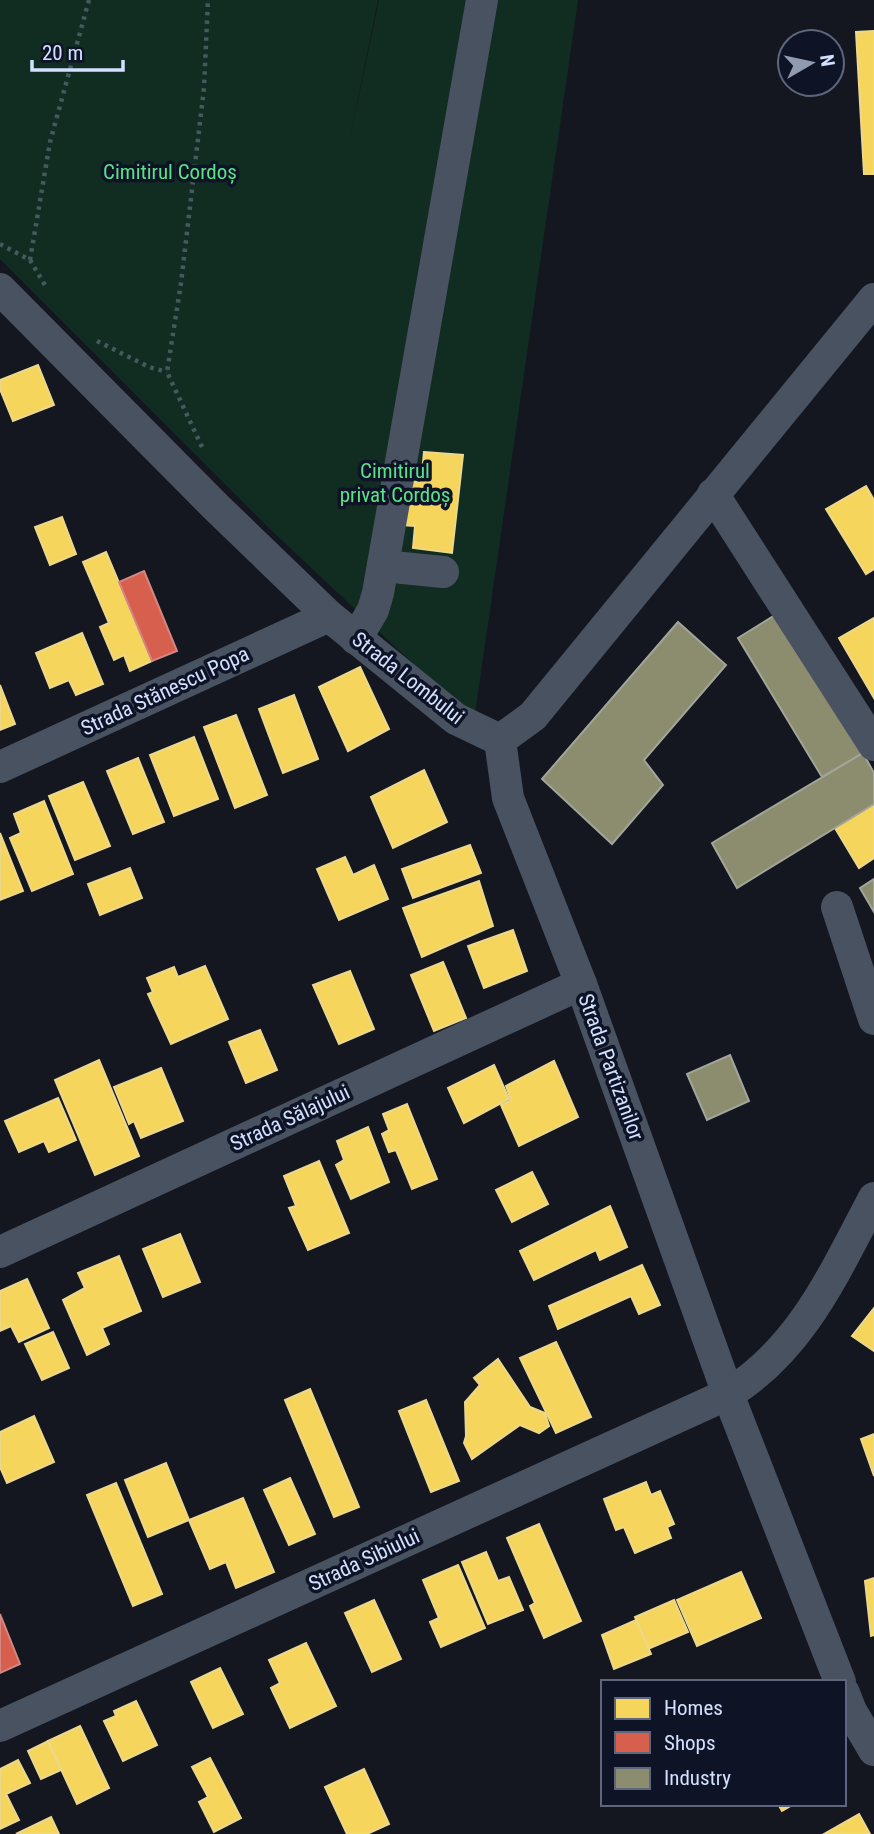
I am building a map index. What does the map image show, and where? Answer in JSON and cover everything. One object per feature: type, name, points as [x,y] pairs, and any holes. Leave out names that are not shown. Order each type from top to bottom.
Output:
[{"type":"street","points":[[356,639],[373,610],[383,566],[482,0]]},
{"type":"street","name":"Strada Lombului","points":[[0,289],[216,507],[329,616],[456,719],[500,740]]},
{"type":"street","points":[[500,740],[533,716],[874,299]]},
{"type":"street","points":[[713,494],[874,746]]},
{"type":"street","points":[[383,566],[443,572]]},
{"type":"street","name":"Strada Stănescu Popa","points":[[0,767],[329,616]]},
{"type":"street","name":"Strada Partizanilor","points":[[500,740],[508,798],[581,984],[728,1394],[839,1680]]},
{"type":"street","points":[[837,907],[874,1019]]},
{"type":"street","name":"Strada Sălajului","points":[[0,1252],[581,984]]},
{"type":"street","points":[[728,1394],[743,1384],[797,1333],[821,1297],[874,1198]]},
{"type":"street","name":"Strada Sibiului","points":[[0,1726],[728,1394]]},
{"type":"street","points":[[846,1698],[874,1750]]},
{"type":"path","points":[[47,289],[39,280],[30,260],[50,142],[89,0]]},
{"type":"path","points":[[202,448],[167,372],[181,283],[204,88],[208,0]]},
{"type":"path","points":[[0,244],[30,260]]},
{"type":"path","points":[[96,340],[149,367],[167,372]]},
{"type":"green space","points":[[0,0],[378,0],[348,148],[379,0],[578,0],[474,721],[271,530],[0,259]]},
{"type":"building: Homes","points":[[874,31],[874,174],[864,174],[856,32]]},
{"type":"building: Homes","points":[[38,365],[54,405],[13,421],[0,389],[0,380]]},
{"type":"building: Homes","points":[[424,452],[463,455],[452,553],[413,548],[415,526],[402,525],[407,480],[421,483]]},
{"type":"building: Homes","points":[[866,486],[874,500],[874,569],[866,574],[826,509]]},
{"type":"building: Homes","points":[[62,517],[76,554],[50,565],[35,527]]},
{"type":"building: Homes","points":[[106,552],[152,661],[130,671],[124,655],[114,660],[100,627],[109,623],[83,562]]},
{"type":"building: Homes","points":[[874,618],[874,698],[839,638]]},
{"type":"building: Homes","points":[[82,633],[103,684],[76,695],[69,680],[50,688],[36,653]]},
{"type":"building: Homes","points":[[360,667],[389,729],[348,751],[319,687]]},
{"type":"building: Homes","points":[[0,685],[15,724],[0,730]]},
{"type":"building: Homes","points":[[294,695],[318,759],[283,773],[259,709]]},
{"type":"building: Homes","points":[[236,715],[267,795],[235,808],[204,727]]},
{"type":"building: Homes","points":[[194,737],[218,799],[174,816],[150,755]]},
{"type":"building: Homes","points":[[138,758],[164,822],[133,834],[107,771]]},
{"type":"building: Homes","points":[[424,770],[447,822],[393,848],[371,797]]},
{"type":"building: Homes","points":[[83,782],[110,846],[75,860],[49,796]]},
{"type":"building: Homes","points":[[44,801],[73,874],[32,891],[10,838],[21,833],[14,814]]},
{"type":"building: Homes","points":[[874,804],[874,858],[859,868],[835,828]]},
{"type":"building: Homes","points":[[0,833],[23,891],[0,900]]},
{"type":"building: Homes","points":[[470,845],[481,873],[413,898],[402,869]]},
{"type":"building: Homes","points":[[345,857],[353,875],[374,865],[388,899],[339,920],[317,869]]},
{"type":"building: Homes","points":[[130,868],[142,898],[100,915],[88,884]]},
{"type":"building: Homes","points":[[479,881],[493,926],[422,957],[403,908]]},
{"type":"building: Homes","points":[[513,930],[527,971],[484,988],[468,946]]},
{"type":"building: Homes","points":[[443,962],[466,1018],[434,1031],[411,975]]},
{"type":"building: Homes","points":[[205,966],[228,1019],[171,1044],[148,994],[153,992],[147,978],[174,967],[178,977]]},
{"type":"building: Homes","points":[[350,971],[374,1029],[339,1044],[313,985]]},
{"type":"building: Homes","points":[[260,1030],[277,1070],[246,1083],[229,1042]]},
{"type":"building: Homes","points":[[99,1060],[139,1156],[95,1175],[55,1080]]},
{"type":"building: Homes","points":[[554,1061],[578,1117],[519,1146],[501,1105],[511,1100],[506,1086]]},
{"type":"building: Homes","points":[[494,1065],[509,1099],[464,1123],[448,1088]]},
{"type":"building: Homes","points":[[161,1068],[183,1121],[141,1138],[134,1121],[129,1124],[114,1087]]},
{"type":"building: Homes","points":[[58,1098],[76,1140],[49,1152],[44,1141],[19,1152],[5,1121]]},
{"type":"building: Homes","points":[[407,1104],[437,1179],[412,1189],[396,1150],[389,1152],[382,1134],[389,1130],[383,1114]]},
{"type":"building: Homes","points":[[368,1127],[389,1182],[351,1199],[336,1165],[344,1160],[337,1141]]},
{"type":"building: Homes","points":[[319,1161],[349,1233],[308,1250],[289,1208],[296,1206],[284,1176]]},
{"type":"building: Homes","points":[[532,1172],[548,1204],[512,1222],[496,1190]]},
{"type":"building: Homes","points":[[610,1206],[627,1247],[600,1260],[596,1250],[534,1280],[520,1251]]},
{"type":"building: Homes","points":[[180,1234],[200,1282],[163,1297],[143,1249]]},
{"type":"building: Homes","points":[[119,1256],[141,1311],[102,1328],[109,1344],[87,1355],[63,1300],[85,1288],[78,1273]]},
{"type":"building: Homes","points":[[642,1265],[660,1305],[639,1314],[631,1296],[558,1329],[549,1306]]},
{"type":"building: Homes","points":[[27,1279],[49,1328],[19,1342],[11,1326],[0,1331],[0,1291]]},
{"type":"building: Homes","points":[[874,1308],[874,1351],[852,1336]]},
{"type":"building: Homes","points":[[53,1332],[69,1368],[42,1380],[25,1344]]},
{"type":"building: Homes","points":[[556,1342],[591,1417],[556,1433],[520,1358]]},
{"type":"building: Homes","points":[[498,1359],[530,1407],[545,1413],[549,1426],[539,1433],[520,1425],[472,1459],[464,1443],[465,1402],[480,1385],[474,1378]]},
{"type":"building: Homes","points":[[310,1389],[359,1507],[334,1517],[285,1400]]},
{"type":"building: Homes","points":[[426,1400],[459,1481],[431,1492],[399,1411]]},
{"type":"building: Homes","points":[[34,1416],[54,1462],[7,1483],[0,1467],[0,1432]]},
{"type":"building: Homes","points":[[874,1434],[874,1476],[861,1439]]},
{"type":"building: Homes","points":[[166,1463],[189,1520],[148,1537],[125,1480]]},
{"type":"building: Homes","points":[[290,1478],[315,1534],[289,1545],[264,1490]]},
{"type":"building: Homes","points":[[646,1482],[651,1495],[660,1491],[674,1524],[667,1527],[671,1538],[635,1553],[624,1527],[616,1530],[604,1499]]},
{"type":"building: Homes","points":[[116,1483],[162,1594],[133,1606],[87,1495]]},
{"type":"building: Homes","points":[[243,1498],[274,1572],[236,1588],[226,1562],[210,1569],[189,1520]]},
{"type":"building: Homes","points":[[539,1524],[581,1621],[544,1638],[530,1606],[535,1603],[507,1538]]},
{"type":"building: Homes","points":[[486,1552],[498,1581],[509,1577],[523,1610],[488,1624],[462,1562]]},
{"type":"building: Homes","points":[[458,1565],[485,1628],[441,1647],[430,1622],[439,1618],[423,1580]]},
{"type":"building: Homes","points":[[741,1572],[761,1618],[697,1646],[677,1600]]},
{"type":"building: Homes","points":[[874,1578],[874,1635],[871,1636],[865,1581]]},
{"type":"building: Homes","points":[[374,1600],[401,1659],[372,1672],[345,1613]]},
{"type":"building: Homes","points":[[674,1600],[688,1632],[648,1649],[635,1617]]},
{"type":"building: Homes","points":[[636,1620],[651,1654],[614,1669],[602,1635]]},
{"type":"building: Homes","points":[[306,1643],[336,1706],[290,1728],[271,1688],[280,1683],[269,1660]]},
{"type":"building: Homes","points":[[220,1668],[243,1714],[213,1728],[191,1682]]},
{"type":"building: Homes","points":[[136,1701],[157,1745],[123,1761],[104,1721],[116,1716],[114,1711]]},
{"type":"building: Homes","points":[[80,1726],[109,1788],[77,1804],[48,1741]]},
{"type":"building: Homes","points":[[48,1741],[61,1770],[41,1779],[28,1751]]},
{"type":"building: Homes","points":[[210,1758],[241,1818],[214,1832],[199,1802],[208,1797],[192,1767]]},
{"type":"building: Homes","points":[[18,1760],[30,1783],[6,1794],[19,1820],[0,1829],[0,1769]]},
{"type":"building: Homes","points":[[364,1769],[389,1824],[367,1834],[347,1834],[325,1787]]},
{"type":"building: Homes","points":[[859,1814],[870,1834],[824,1834]]},
{"type":"building: Homes","points":[[51,1817],[59,1834],[16,1834]]},
{"type":"building: Shops","points":[[144,571],[177,651],[152,661],[119,582]]},
{"type":"building: Shops","points":[[0,1614],[20,1664],[0,1673]]},
{"type":"building: Industry","points":[[780,612],[863,753],[822,777],[738,638]]},
{"type":"building: Industry","points":[[678,622],[726,665],[644,760],[663,785],[612,844],[542,779]]},
{"type":"building: Industry","points":[[863,753],[874,773],[874,804],[737,888],[712,843]]},
{"type":"building: Industry","points":[[874,879],[874,912],[860,888]]},
{"type":"building: Industry","points":[[730,1055],[749,1101],[707,1120],[687,1074]]},
{"type":"park label","name":"Cimitirul Cordoș","points":[[170,172]]},
{"type":"park label","name":"Cimitirul privat Cordoș","points":[[395,483]]}]
